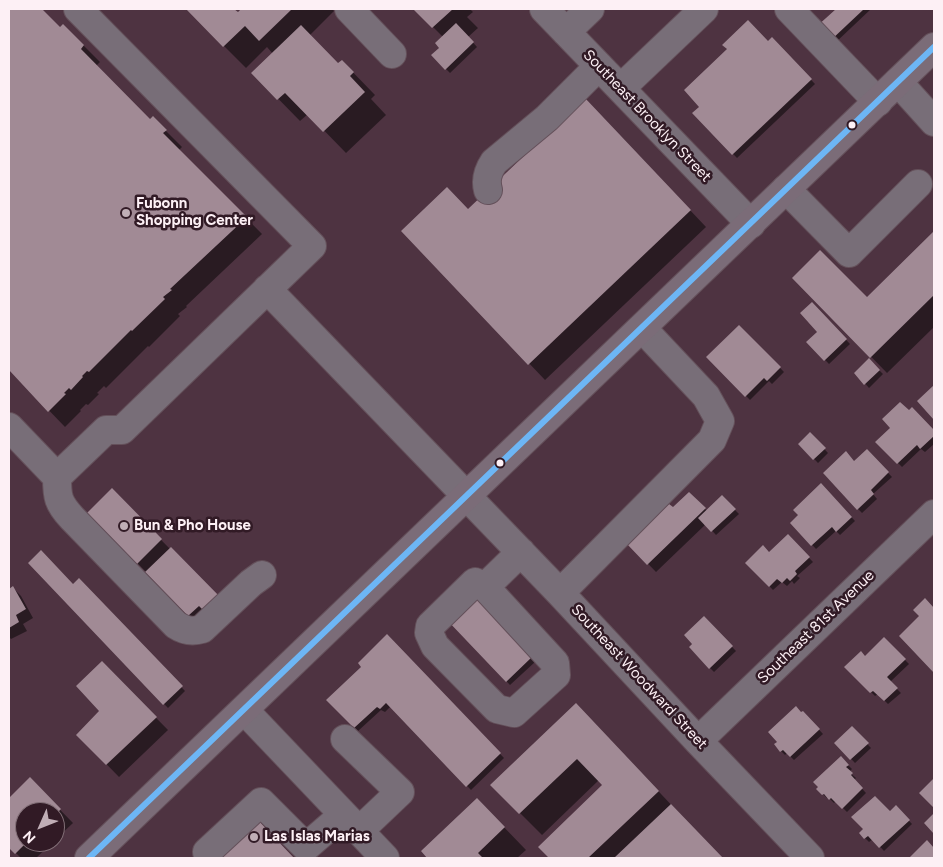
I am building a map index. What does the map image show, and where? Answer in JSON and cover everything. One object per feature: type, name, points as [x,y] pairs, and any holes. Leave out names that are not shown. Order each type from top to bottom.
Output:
[{"type":"main road","points":[[89,858],[934,47]]},
{"type":"street","points":[[78,9],[312,246],[122,430],[106,430],[58,477],[57,496],[66,512],[182,629],[192,631],[202,629],[262,575]]},
{"type":"street","points":[[349,9],[392,54]]},
{"type":"street","name":"Southeast Brooklyn Street","points":[[544,9],[750,224]]},
{"type":"street","points":[[566,32],[590,9]]},
{"type":"street","points":[[621,88],[704,9]]},
{"type":"street","points":[[789,9],[878,102]]},
{"type":"street","points":[[488,190],[486,184],[487,177],[494,162],[547,118],[599,66]]},
{"type":"street","points":[[898,82],[934,122]]},
{"type":"street","points":[[786,189],[849,253],[918,184]]},
{"type":"street","name":"Southeast Woodward Street","points":[[267,289],[521,552],[810,858]]},
{"type":"street","points":[[560,593],[712,440],[720,421],[706,396],[642,328]]},
{"type":"street","points":[[9,427],[58,477]]},
{"type":"street","name":"Southeast 81st Avenue","points":[[698,741],[934,514]]},
{"type":"street","points":[[485,587],[521,552]]},
{"type":"street","points":[[475,582],[485,587],[555,663],[556,676],[514,713],[497,709],[435,646],[429,633],[430,626],[475,582]]},
{"type":"street","points":[[244,710],[385,858]]},
{"type":"street","points":[[206,852],[261,802],[306,847],[351,823],[400,792],[345,739]]},
{"type":"building","name":"Fubonn Shopping Center","points":[[9,9],[42,9],[60,27],[63,24],[84,45],[81,49],[150,119],[153,116],[167,130],[163,133],[247,217],[170,289],[172,290],[163,297],[165,299],[89,372],[87,371],[71,390],[69,388],[64,393],[66,394],[48,412],[9,370]]},
{"type":"building","points":[[186,9],[234,9],[238,12],[241,9],[292,9],[259,41],[245,26],[223,47]]},
{"type":"building","points":[[413,9],[453,9],[432,28]]},
{"type":"building","points":[[836,9],[864,9],[830,41],[816,27]]},
{"type":"building","points":[[748,20],[768,41],[772,37],[812,79],[732,155],[692,113],[699,107],[684,90],[727,49],[722,45]]},
{"type":"building","points":[[456,23],[474,42],[445,70],[431,55],[439,48],[435,43]]},
{"type":"building","points":[[301,25],[338,63],[342,60],[354,72],[350,76],[365,92],[323,132],[285,93],[277,100],[251,73]]},
{"type":"building","points":[[585,98],[691,210],[528,365],[401,231],[447,187],[468,209]]},
{"type":"building","points":[[934,231],[934,295],[870,358],[792,278],[820,250],[867,297]]},
{"type":"building","points":[[812,302],[847,339],[824,361],[806,342],[817,332],[800,313]]},
{"type":"building","points":[[739,325],[781,367],[767,381],[764,378],[745,397],[706,357]]},
{"type":"building","points":[[869,358],[880,370],[864,385],[854,373]]},
{"type":"building","points":[[934,385],[934,420],[917,401]]},
{"type":"building","points":[[900,402],[909,410],[912,407],[934,430],[934,436],[920,449],[917,445],[897,464],[875,442],[890,428],[882,419]]},
{"type":"building","points":[[810,432],[826,448],[813,460],[798,444]]},
{"type":"building","points":[[867,449],[889,472],[871,490],[874,494],[857,510],[823,473],[846,451],[854,461]]},
{"type":"building","points":[[821,483],[852,517],[836,532],[832,527],[811,546],[790,523],[798,515],[793,510]]},
{"type":"building","name":"Bun & Pho House","points":[[112,488],[162,539],[137,564],[87,513]]},
{"type":"building","points":[[689,492],[706,508],[647,565],[627,544],[669,504],[673,507]]},
{"type":"building","points":[[722,495],[736,509],[711,532],[698,518]]},
{"type":"building","points":[[788,534],[810,557],[795,571],[797,574],[790,581],[787,578],[782,583],[777,579],[769,587],[745,563],[763,545],[769,552]]},
{"type":"building","points":[[171,547],[222,599],[207,614],[199,606],[188,616],[145,572]]},
{"type":"building","points":[[41,550],[73,584],[79,578],[183,686],[163,705],[28,563]]},
{"type":"building","points":[[13,586],[26,609],[16,615],[19,622],[9,628],[9,589]]},
{"type":"building","points":[[473,594],[532,657],[506,682],[446,619]]},
{"type":"building","points":[[925,598],[934,608],[934,673],[899,636],[919,616],[913,610]]},
{"type":"building","points":[[704,616],[733,646],[709,669],[689,647],[692,644],[684,635]]},
{"type":"building","points":[[387,634],[501,753],[466,787],[386,703],[380,709],[377,707],[354,728],[326,700],[361,667],[358,663]]},
{"type":"building","points":[[884,637],[906,659],[887,677],[898,688],[884,701],[873,691],[870,693],[844,667],[861,651],[865,656]]},
{"type":"building","points":[[102,661],[157,717],[106,765],[76,735],[99,711],[76,686]]},
{"type":"building","points":[[576,703],[659,791],[588,858],[549,858],[538,847],[602,785],[577,759],[519,814],[490,785]]},
{"type":"building","points":[[796,706],[820,729],[790,757],[783,750],[780,752],[774,744],[777,742],[768,732]]},
{"type":"building","points":[[852,726],[869,743],[850,760],[834,743]]},
{"type":"building","points":[[841,756],[849,765],[846,767],[853,773],[851,775],[863,788],[842,809],[831,798],[829,800],[824,794],[822,795],[816,789],[818,787],[813,782]]},
{"type":"building","points":[[30,777],[54,802],[15,802],[15,852],[17,852],[15,854],[9,848],[9,798]]},
{"type":"building","points":[[934,778],[934,808],[919,793]]},
{"type":"building","points":[[875,796],[890,811],[896,805],[910,820],[879,848],[868,836],[864,839],[859,833],[863,829],[851,817]]},
{"type":"building","points":[[477,798],[505,827],[478,853],[483,858],[427,858],[421,851]]},
{"type":"building","points":[[671,804],[723,858],[614,858]]},
{"type":"building","points":[[934,813],[934,834],[924,823]]},
{"type":"building","name":"Las Islas Marias","points":[[255,817],[294,858],[218,858]]},
{"type":"building","points":[[927,840],[934,848],[934,858],[909,858]]},
{"type":"transit line","points":[[89,858],[934,47]]},
{"type":"place","name":"Fubonn Shopping Center","points":[[126,213]]},
{"type":"place","name":"Bun & Pho House","points":[[124,526]]},
{"type":"place","name":"Las Islas Marias","points":[[254,837]]}]
